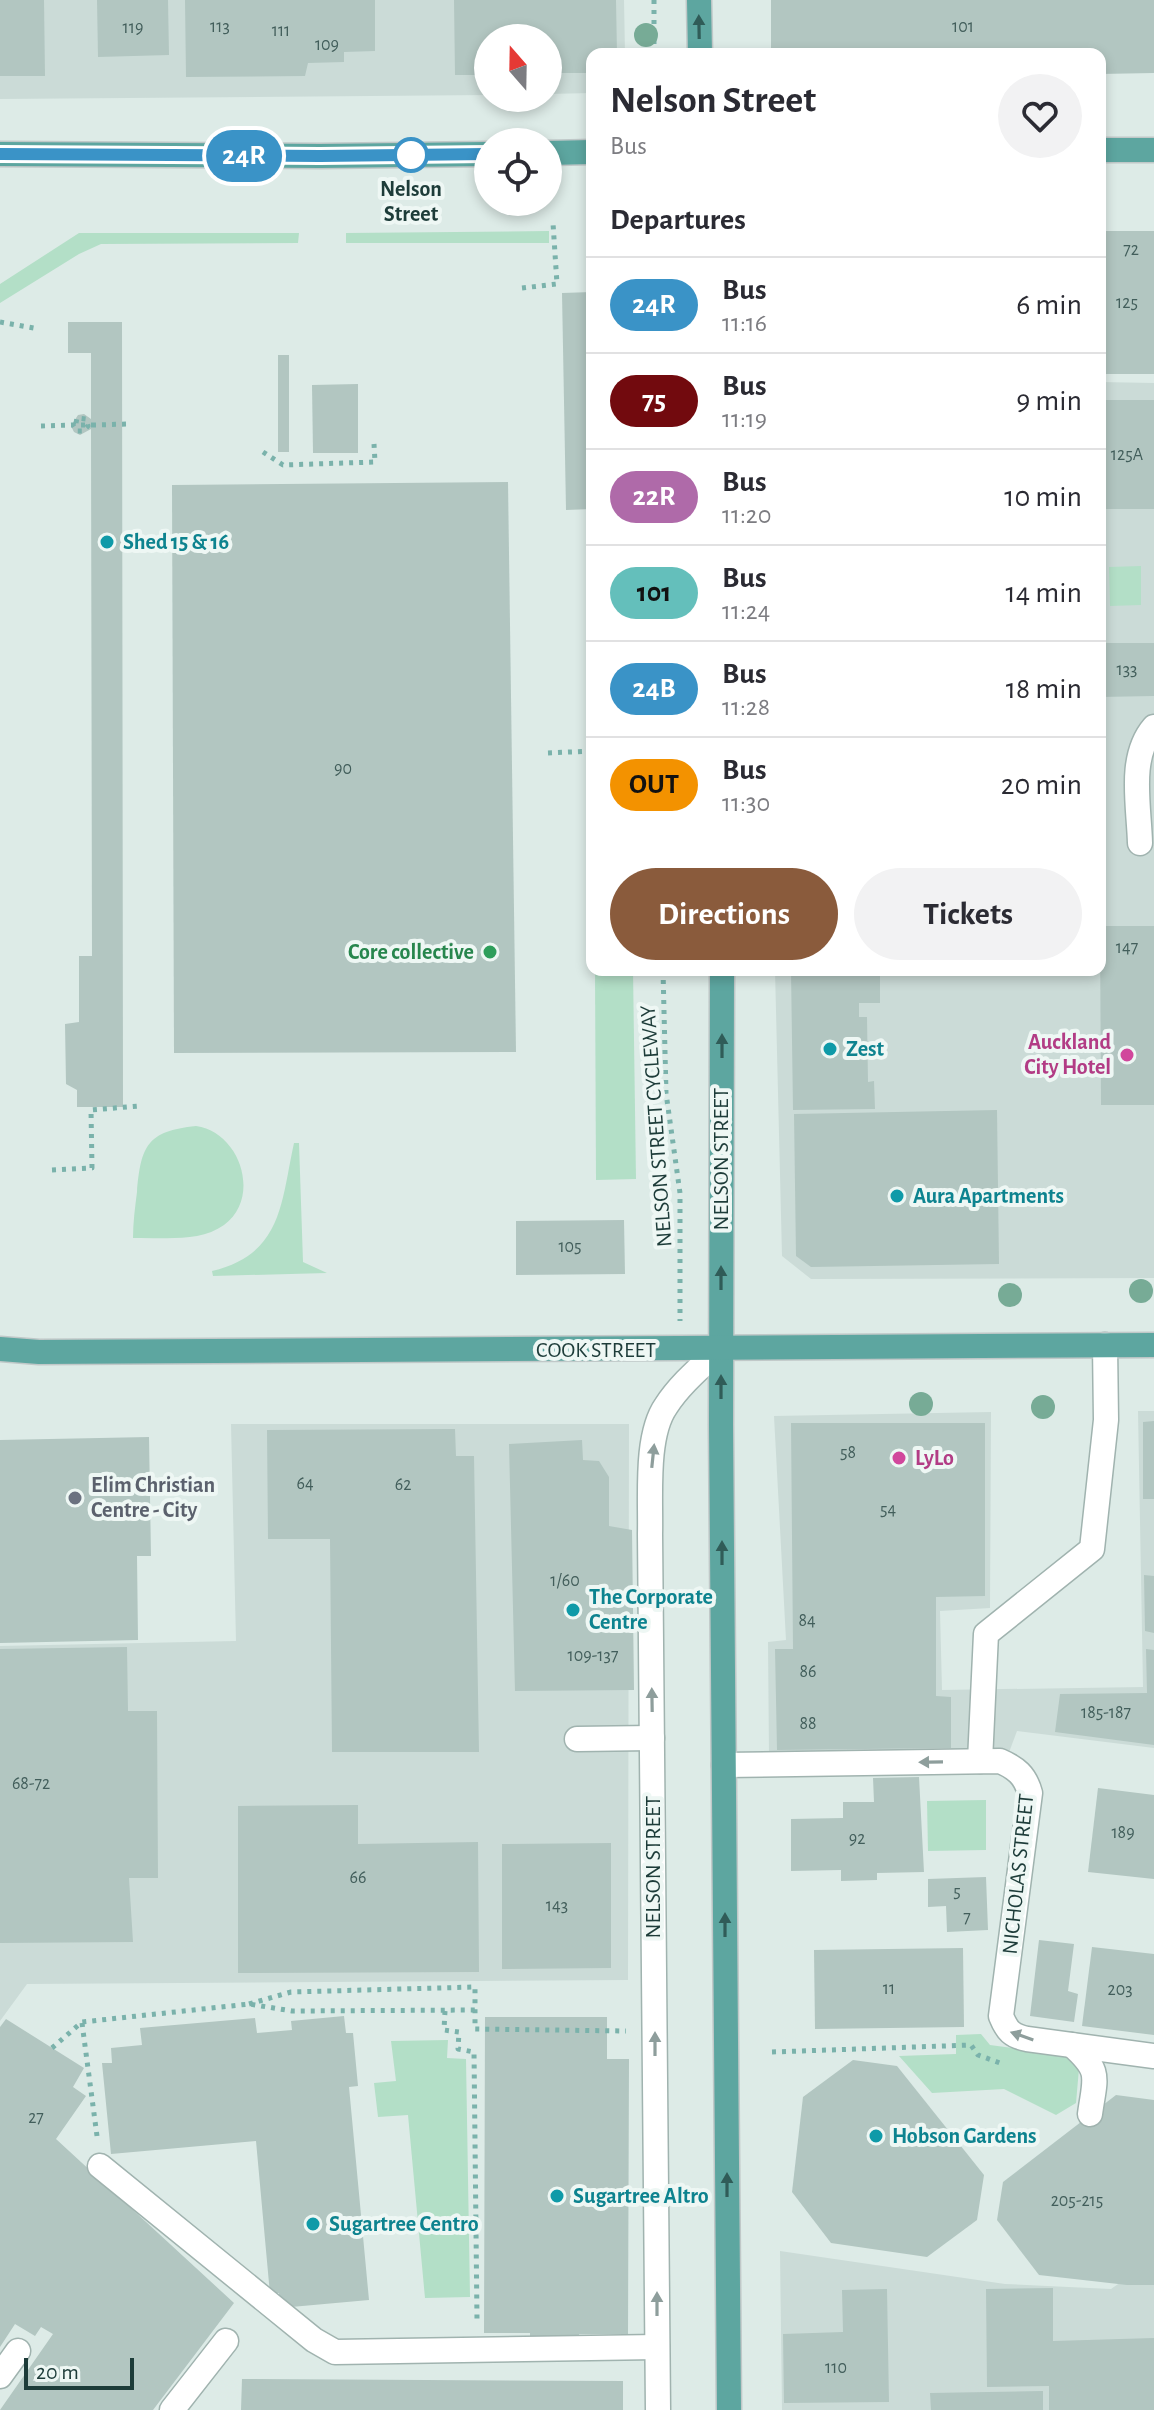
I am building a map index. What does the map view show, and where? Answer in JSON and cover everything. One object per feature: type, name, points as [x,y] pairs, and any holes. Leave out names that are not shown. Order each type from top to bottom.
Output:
[{"type":"main road","points":[[699,0],[700,48]]},
{"type":"main road","points":[[1106,150],[1154,150]]},
{"type":"main road","points":[[562,153],[586,152]]},
{"type":"main road","points":[[0,154],[474,154]]},
{"type":"main road","name":"NELSON STREET","points":[[722,976],[721,1348],[729,2410]]},
{"type":"main road","name":"COOK STREET","points":[[0,1349],[39,1352],[1154,1345]]},
{"type":"main road","name":"COOK STREET","points":[[0,1359],[39,1352]]},
{"type":"street","points":[[1140,843],[1138,755],[1145,737],[1154,727]]},
{"type":"street","points":[[980,1761],[986,1634],[1092,1549],[1106,1420],[1105,1345]]},
{"type":"street","name":"NELSON STREET","points":[[658,2410],[650,1534],[652,1458],[656,1428],[664,1408],[721,1348]]},
{"type":"street","points":[[577,1739],[652,1738]]},
{"type":"street","name":"NICHOLAS STREET","points":[[724,1765],[1000,1761],[1022,1773],[1030,1793],[1001,2016],[1006,2028],[1014,2036],[1154,2056]]},
{"type":"street","points":[[1072,2045],[1092,2065],[1096,2075],[1090,2114]]},
{"type":"street","points":[[99,2156],[325,2347],[335,2352],[657,2347]]},
{"type":"street","points":[[172,2410],[226,2341]]},
{"type":"street","points":[[0,2376],[18,2351]]},
{"type":"path","points":[[654,0],[654,48]]},
{"type":"path","points":[[522,288],[557,284],[553,223]]},
{"type":"path","points":[[0,322],[39,329]]},
{"type":"path","points":[[41,426],[73,425],[76,430],[83,431],[88,426],[84,418],[75,420],[81,425],[92,425],[130,424]]},
{"type":"path","points":[[263,452],[283,465],[375,462],[374,444]]},
{"type":"path","points":[[548,753],[586,751]]},
{"type":"path","name":"NELSON STREET CYCLEWAY","points":[[663,976],[666,1093],[680,1193],[680,1281]]},
{"type":"path","points":[[52,1170],[92,1168],[91,1110],[139,1106]]},
{"type":"path","points":[[52,2048],[82,2022],[249,2004],[291,1992],[475,1987],[475,2029],[655,2031]]},
{"type":"path","points":[[249,2004],[292,2011],[475,2010]]},
{"type":"path","points":[[445,2011],[444,2030],[459,2032],[458,2049],[474,2052],[478,2349]]},
{"type":"path","points":[[82,2022],[99,2156]]},
{"type":"path","points":[[772,2052],[957,2044]]},
{"type":"shaded area","points":[[0,0],[624,0],[625,48],[586,48],[586,93],[562,94],[562,24],[474,24],[474,95],[0,99]]},
{"type":"shaded area","points":[[1106,382],[1154,383],[1154,1278],[811,1279],[782,1256],[775,976],[1106,976]]},
{"type":"shaded area","points":[[1138,1411],[1154,1411],[1154,1748],[1017,1731],[1008,1755],[769,1756],[768,1642],[786,1640],[774,1416],[991,1412],[990,1608],[940,1611],[942,1690],[1143,1687]]},
{"type":"shaded area","points":[[231,1424],[629,1424],[628,1980],[27,1984],[0,2021],[0,1646],[236,1641]]},
{"type":"shaded area","points":[[780,2251],[1005,2284],[1111,2289],[1154,2259],[1154,2410],[782,2410]]},
{"type":"green space","points":[[549,231],[549,243],[346,243],[346,233]]},
{"type":"green space","points":[[79,233],[299,233],[298,243],[101,244],[79,254],[0,303],[0,284]]},
{"type":"green space","points":[[1141,566],[1141,605],[1110,606],[1109,567]]},
{"type":"green space","points":[[595,976],[633,976],[636,1179],[596,1180]]},
{"type":"green space","points":[[196,1126],[224,1140],[241,1167],[242,1199],[236,1213],[214,1231],[192,1237],[133,1238],[139,1176],[145,1152],[157,1137],[180,1128]]},
{"type":"green space","points":[[294,1143],[299,1143],[303,1262],[327,1273],[213,1276],[212,1271],[235,1263],[266,1239],[281,1205]]},
{"type":"green space","points":[[986,1800],[986,1850],[928,1851],[927,1801]]},
{"type":"green space","points":[[981,2034],[990,2045],[1080,2057],[1076,2103],[1056,2115],[1004,2089],[932,2093],[899,2056],[956,2054],[956,2035]]},
{"type":"green space","points":[[448,2040],[447,2058],[466,2059],[470,2297],[425,2298],[408,2115],[378,2117],[374,2083],[396,2081],[391,2041]]},
{"type":"building","points":[[0,0],[44,0],[45,76],[0,76]]},
{"type":"building","points":[[97,0],[168,0],[169,55],[98,57]]},
{"type":"building","points":[[185,0],[375,0],[375,51],[344,52],[344,62],[308,63],[305,76],[186,77]]},
{"type":"building","points":[[454,0],[616,0],[617,48],[586,48],[586,73],[562,73],[562,24],[474,24],[474,75],[455,75]]},
{"type":"building","points":[[771,0],[1154,0],[1154,73],[1106,74],[1106,48],[771,48]]},
{"type":"building","points":[[1106,231],[1154,231],[1154,374],[1106,374]]},
{"type":"building","points":[[586,292],[586,509],[566,510],[562,293]]},
{"type":"building","name":"Shed 15 & 16","points":[[68,322],[122,322],[123,1107],[77,1107],[77,1090],[66,1084],[65,1024],[79,1022],[79,956],[92,956],[91,429],[80,435],[71,426],[78,415],[84,414],[91,419],[91,353],[68,353]]},
{"type":"building","points":[[278,355],[289,355],[289,452],[278,452]]},
{"type":"building","points":[[358,384],[358,453],[313,453],[312,385]]},
{"type":"building","points":[[1106,400],[1154,400],[1154,509],[1106,509]]},
{"type":"building","points":[[508,482],[516,1052],[174,1053],[172,485]]},
{"type":"building","points":[[1106,643],[1154,643],[1154,696],[1106,697]]},
{"type":"building","points":[[1106,926],[1154,926],[1154,1105],[1101,1105],[1100,976],[1106,976]]},
{"type":"building","name":"Zest","points":[[791,976],[880,976],[880,1003],[859,1003],[859,1017],[867,1017],[868,1082],[874,1081],[875,1109],[793,1110]]},
{"type":"building","name":"Aura Apartments","points":[[997,1110],[999,1264],[811,1267],[796,1256],[794,1114]]},
{"type":"building","points":[[624,1220],[625,1274],[516,1275],[516,1221]]},
{"type":"building","points":[[1154,1421],[1154,1499],[1143,1499],[1143,1422]]},
{"type":"building","points":[[791,1423],[985,1423],[985,1596],[936,1597],[936,1696],[951,1697],[951,1748],[777,1750],[775,1649],[793,1649]]},
{"type":"building","points":[[455,1429],[456,1456],[474,1456],[479,1752],[332,1752],[330,1539],[268,1539],[267,1430]]},
{"type":"building","name":"Elim Christian Centre - City","points":[[149,1437],[151,1556],[137,1556],[138,1640],[0,1643],[0,1440]]},
{"type":"building","name":"The Corporate Centre","points":[[582,1440],[583,1460],[599,1461],[609,1477],[609,1526],[632,1530],[634,1690],[515,1691],[509,1444]]},
{"type":"building","points":[[1144,1575],[1154,1576],[1154,1633],[1145,1631]]},
{"type":"building","points":[[127,1647],[128,1711],[157,1711],[158,1878],[129,1878],[133,1942],[0,1943],[0,1649]]},
{"type":"building","points":[[1146,1649],[1154,1650],[1154,1745],[1055,1732],[1060,1694],[1147,1693]]},
{"type":"building","points":[[919,1777],[924,1872],[877,1873],[877,1880],[841,1881],[841,1870],[791,1871],[791,1819],[843,1818],[843,1802],[874,1802],[873,1778]]},
{"type":"building","points":[[1098,1788],[1154,1795],[1154,1879],[1088,1872]]},
{"type":"building","points":[[358,1805],[358,1844],[478,1842],[479,1972],[238,1973],[238,1806]]},
{"type":"building","points":[[611,1843],[611,1968],[502,1969],[502,1844]]},
{"type":"building","points":[[986,1877],[988,1930],[947,1932],[946,1906],[928,1907],[928,1879]]},
{"type":"building","points":[[1039,1940],[1074,1944],[1068,1991],[1078,1994],[1074,2022],[1030,2016]]},
{"type":"building","points":[[1092,1947],[1154,1954],[1154,2035],[1082,2026]]},
{"type":"building","points":[[963,1948],[964,2027],[815,2029],[814,1950]]},
{"type":"building","name":"Sugartree Centro","points":[[344,2016],[346,2033],[353,2033],[358,2086],[349,2087],[369,2300],[280,2308],[279,2293],[270,2294],[256,2141],[111,2154],[102,2063],[112,2063],[111,2048],[142,2045],[140,2028],[255,2018],[257,2033],[292,2030],[291,2021]]},
{"type":"building","name":"Sugartree Altro","points":[[485,2017],[607,2017],[607,2059],[629,2059],[628,2334],[579,2334],[579,2342],[530,2343],[530,2333],[484,2333]]},
{"type":"building","points":[[6,2019],[84,2068],[73,2087],[86,2096],[56,2139],[234,2303],[153,2410],[0,2410],[53,2334],[41,2327],[35,2336],[15,2324],[0,2347],[0,2027]]},
{"type":"building","name":"Hobson Gardens","points":[[853,2060],[897,2066],[984,2175],[977,2220],[927,2257],[831,2243],[792,2192],[803,2097]]},
{"type":"building","name":"Hobson Gardens","points":[[1116,2095],[1154,2100],[1154,2285],[1039,2275],[997,2220],[1003,2182]]},
{"type":"building","points":[[1053,2288],[1053,2341],[1154,2338],[1154,2410],[1049,2410],[1049,2386],[987,2387],[986,2289]]},
{"type":"building","points":[[887,2289],[889,2402],[784,2403],[783,2334],[843,2332],[842,2290]]},
{"type":"building","points":[[242,2379],[623,2381],[623,2410],[241,2410]]},
{"type":"building","points":[[1043,2391],[1043,2410],[931,2410],[930,2393]]},
{"type":"bus line","name":"24R","points":[[0,154],[474,154]]},
{"type":"place","name":"Nelson Street","points":[[411,155]]},
{"type":"place","name":"Shed 15 & 16","points":[[107,542]]},
{"type":"place","name":"Core collective","points":[[490,952]]},
{"type":"place","name":"Zest","points":[[830,1049]]},
{"type":"place","name":"Auckland City Hotel","points":[[1127,1055]]},
{"type":"place","name":"Aura Apartments","points":[[897,1196]]},
{"type":"place","name":"LyLo","points":[[899,1458]]},
{"type":"place","name":"Elim Christian Centre - City","points":[[75,1498]]},
{"type":"place","name":"The Corporate Centre","points":[[573,1610]]},
{"type":"place","name":"Hobson Gardens","points":[[876,2136]]},
{"type":"place","name":"Sugartree Altro","points":[[557,2196]]},
{"type":"place","name":"Sugartree Centro","points":[[313,2224]]}]
